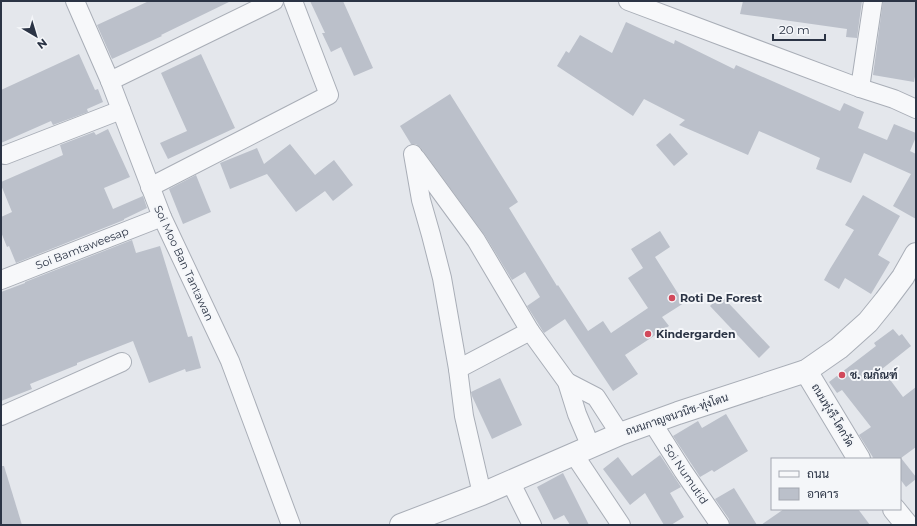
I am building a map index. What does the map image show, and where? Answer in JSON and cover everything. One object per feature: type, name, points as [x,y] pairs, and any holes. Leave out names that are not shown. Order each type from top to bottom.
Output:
[{"type":"street","name":"Soi Moo Ban Tantawan","points":[[75,1],[110,81],[162,217],[230,361],[291,525]]},
{"type":"street","points":[[110,81],[274,1]]},
{"type":"street","points":[[150,187],[329,95],[293,1]]},
{"type":"street","points":[[628,1],[916,109]]},
{"type":"street","points":[[860,88],[873,1]]},
{"type":"street","points":[[5,155],[121,110]]},
{"type":"street","points":[[482,494],[464,416],[458,369],[442,278],[421,200],[413,154],[476,240],[530,331],[567,382],[576,414],[582,450],[621,525]]},
{"type":"street","name":"Soi Bamtaweesap","points":[[1,280],[162,217]]},
{"type":"street","name":"ถนนกาญจนวนิช-ทุ่งโดน","points":[[405,524],[482,494],[620,434],[678,413],[806,371],[839,348],[868,322],[903,277],[916,254]]},
{"type":"street","points":[[458,369],[530,331]]},
{"type":"street","points":[[1,416],[122,362]]},
{"type":"street","name":"ถนนทุ่งรี-โคกวัด","points":[[806,371],[858,458]]},
{"type":"street","points":[[567,382],[596,397],[620,434]]},
{"type":"street","name":"Soi Numutid","points":[[652,422],[720,525]]},
{"type":"street","points":[[510,481],[532,525]]},
{"type":"street","points":[[895,510],[907,525]]},
{"type":"building","points":[[149,1],[231,1],[161,35],[162,36],[112,59],[97,25]]},
{"type":"building","points":[[310,1],[343,1],[373,68],[354,76],[341,47],[331,52],[322,33],[325,33]]},
{"type":"building","points":[[743,1],[862,1],[857,38],[846,37],[847,29],[740,14]]},
{"type":"building","points":[[883,1],[916,1],[916,71],[914,82],[873,75]]},
{"type":"building","points":[[626,22],[674,44],[675,40],[734,69],[736,65],[840,111],[844,103],[864,112],[858,128],[887,140],[894,124],[916,133],[916,137],[910,151],[916,154],[916,219],[893,206],[911,174],[864,153],[851,183],[816,169],[820,158],[759,131],[748,155],[679,125],[685,120],[644,99],[633,116],[557,66],[566,51],[569,53],[580,35],[612,53]]},
{"type":"building","points":[[79,54],[95,90],[98,89],[103,102],[87,109],[88,112],[53,125],[51,121],[1,143],[1,90]]},
{"type":"building","points":[[201,54],[235,128],[168,159],[160,143],[187,131],[161,73]]},
{"type":"building","points":[[450,94],[518,202],[509,208],[557,286],[558,285],[588,331],[603,321],[611,333],[648,308],[628,278],[643,268],[631,249],[660,231],[670,247],[655,257],[684,303],[662,317],[669,326],[625,355],[638,374],[613,391],[565,319],[544,333],[527,306],[540,297],[525,272],[512,280],[484,234],[421,148],[416,144],[411,144],[400,126]]},
{"type":"building","points":[[108,129],[130,177],[104,188],[113,209],[143,196],[147,208],[124,220],[16,263],[1,232],[1,217],[12,212],[1,182],[63,155],[60,145],[94,132],[96,135]]},
{"type":"building","points":[[670,133],[688,154],[674,166],[656,145]]},
{"type":"building","points":[[290,144],[315,175],[334,160],[353,185],[333,201],[325,191],[296,212],[267,174],[230,189],[220,163],[257,148],[264,164]]},
{"type":"building","points":[[196,175],[211,212],[183,224],[169,189]]},
{"type":"building","points":[[863,195],[900,216],[878,255],[890,262],[871,294],[845,278],[839,289],[824,280],[854,230],[845,225]]},
{"type":"building","points":[[132,240],[136,253],[160,246],[188,337],[192,336],[201,368],[186,372],[185,369],[149,383],[133,341],[77,363],[77,365],[30,384],[32,389],[1,401],[1,292]]},
{"type":"building","points":[[721,295],[770,347],[759,358],[710,306]]},
{"type":"building","points":[[893,329],[899,336],[902,334],[911,346],[882,369],[903,397],[916,387],[916,447],[901,458],[873,458],[859,435],[871,427],[842,390],[837,393],[829,382],[876,346],[874,343]]},
{"type":"building","points":[[500,378],[522,425],[492,439],[471,392]]},
{"type":"building","points":[[726,414],[748,451],[714,472],[712,470],[700,477],[673,436],[698,421],[702,428]]},
{"type":"building","points":[[660,455],[681,487],[670,493],[684,517],[671,525],[664,525],[645,493],[630,505],[603,469],[618,457],[632,476]]},
{"type":"building","points":[[901,458],[916,477],[916,479],[906,487],[901,480]]},
{"type":"building","points":[[1,466],[4,466],[22,525],[1,525]]},
{"type":"building","points":[[563,473],[589,525],[570,525],[564,515],[554,520],[537,487]]},
{"type":"building","points":[[734,488],[757,525],[730,525],[729,519],[715,499]]},
{"type":"building","points":[[783,510],[859,510],[870,525],[761,525]]},
{"type":"place","name":"Roti De Forest","points":[[672,298]]},
{"type":"place","name":"Kindergarden","points":[[648,334]]},
{"type":"place","name":"ช. ณกัณฑ์","points":[[842,375]]}]
